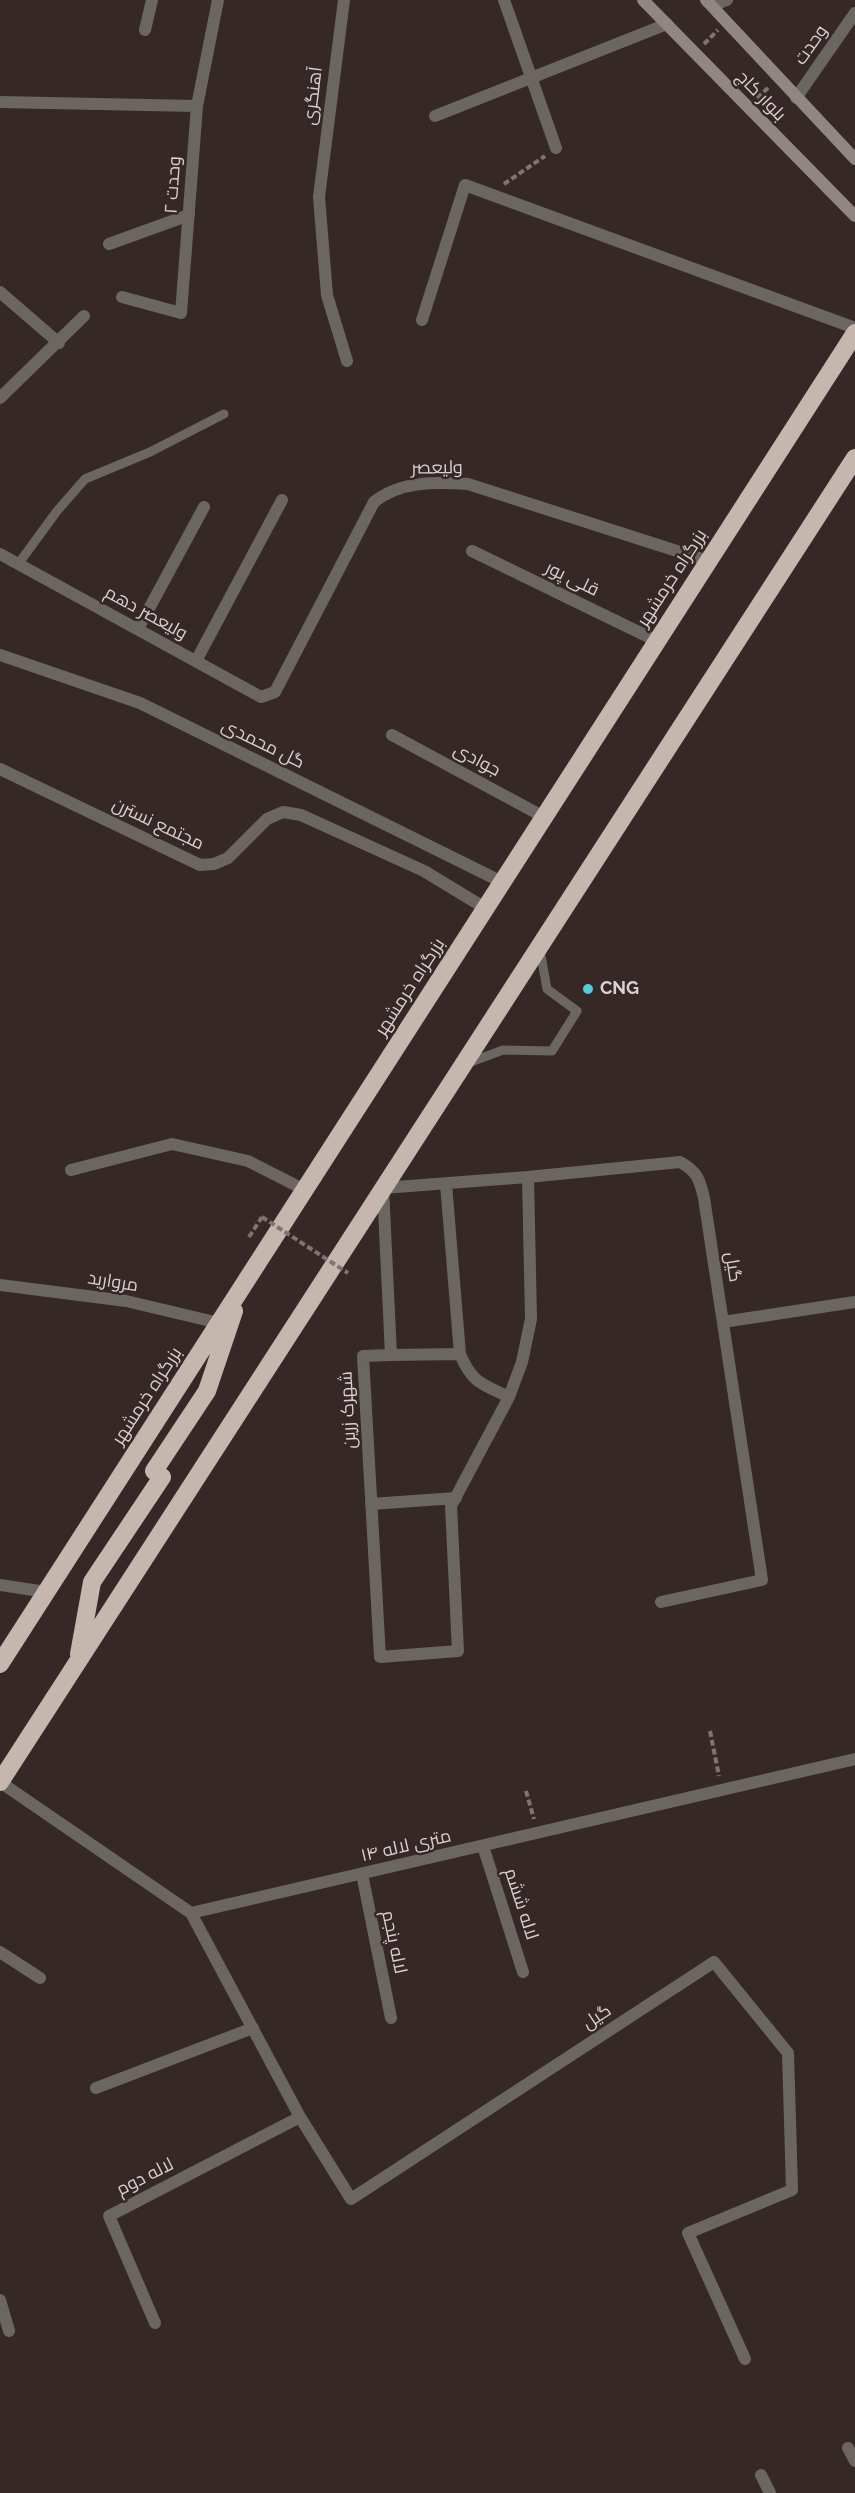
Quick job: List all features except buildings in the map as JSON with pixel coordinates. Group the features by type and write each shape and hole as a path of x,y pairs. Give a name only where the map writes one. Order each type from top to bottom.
{"highway":[{"name":"بزرگراه خرمشهر","path":"0,1664 855,333"},
{"path":"0,1782 855,458"},
{"path":"77,1662 92,1582 207,1391 242,1286"},
{"path":"133,1456 186,1494"}],"main road":[{"name":"بلوار کاج","path":"643,0 855,216"},
{"name":"بلوار کاج","path":"709,3 795,98 855,159"}],"street":[{"path":"145,30 152,0"},
{"name":"وحدت ۲","path":"122,297 181,313 197,106 218,0"},
{"name":"آهنگری","path":"344,0 319,197 327,295 347,361"},
{"path":"504,0 556,148"},
{"path":"709,3 727,0"},
{"name":"وحدت","path":"795,98 855,14"},
{"path":"435,116 667,24"},
{"path":"0,102 197,106"},
{"path":"422,320 465,185 855,328"},
{"path":"109,244 189,215"},
{"path":"0,292 59,343"},
{"path":"0,398 59,343 84,316"},
{"name":"ولیعصر","path":"275,692 374,502 387,491 410,485 468,484 708,561"},
{"path":"196,661 282,500"},
{"path":"138,629 204,507"},
{"name":"قلی پور","path":"472,551 657,640"},
{"name":"ولیعصر دهم","path":"0,554 261,697 275,692"},
{"name":"گل محمدی","path":"0,655 140,704 502,882"},
{"name":"جوادی","path":"392,735 544,817"},
{"name":"مجتمع نسترن","path":"0,769 200,865 214,864 228,858 267,819 283,812 302,815 424,871 485,908"},
{"path":"72,1170 172,1144 248,1161 305,1190"},
{"name":"گیل","path":"383,1188 528,1178 680,1162 691,1168 699,1177 762,1580 661,1602"},
{"path":"371,1504 456,1498 509,1397 522,1362 531,1319 528,1178"},
{"path":"446,1184 460,1354 468,1372 483,1385 509,1397"},
{"path":"383,1188 391,1355 460,1354"},
{"name":"مروارید","path":"0,1285 126,1301 219,1323"},
{"path":"723,1322 855,1302"},
{"name":"شهرک زرین","path":"391,1355 363,1356 380,1658 458,1651 451,1518 451,1506 456,1498"},
{"path":"0,1585 46,1592"},
{"name":"۱۴ متری لاله","path":"191,1913 855,1760"},
{"path":"0,1782 191,1913"},
{"name":"لاله ششم","path":"483,1846 523,1972"},
{"name":"لاله پنجم","path":"362,1874 391,2018"},
{"name":"گیل","path":"191,1913 300,2117 351,2199 714,1962 788,2053 792,2190 688,2234 745,2359"},
{"path":"0,1952 40,1978"},
{"path":"96,2088 253,2028"},
{"name":"لاله دوم","path":"155,2323 110,2216 300,2117"},
{"path":"0,2300 9,2331"},
{"path":"848,2448 855,2462"},
{"path":"760,2475 770,2493"}],"lane":[{"path":"19,563 57,511 85,479 150,452 224,414"},
{"path":"463,1065 503,1050 552,1051 577,1011 547,989 539,947"}],"path":[{"path":"694,53 727,22"},
{"path":"748,107 777,78"},
{"path":"489,194 556,148"},
{"path":"249,1237 262,1217 348,1273"},
{"path":"710,1731 722,1791"},
{"path":"526,1791 538,1834"}],"place":[{"name":"CNG","path":"588,989"}]}
